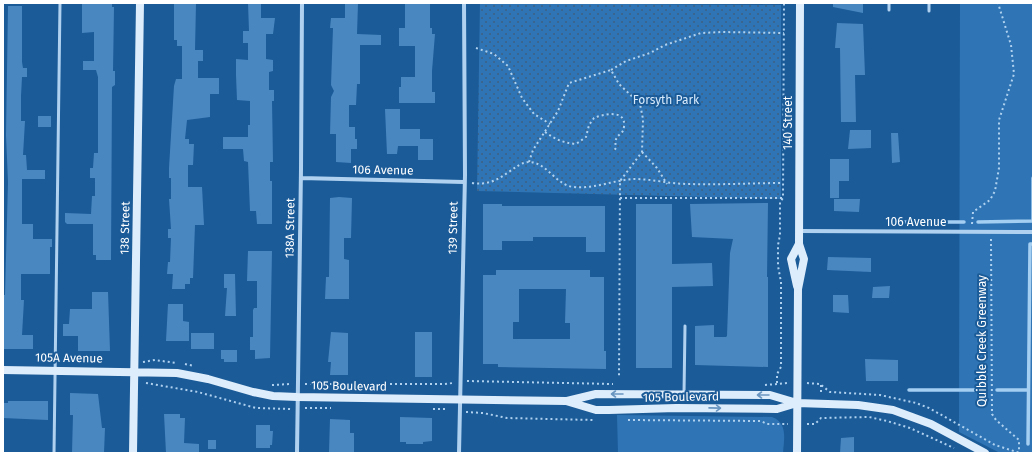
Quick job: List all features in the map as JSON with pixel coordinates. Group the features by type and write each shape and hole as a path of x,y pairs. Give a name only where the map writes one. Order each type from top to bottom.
{"street":[{"name":"138 Street","path":"133,453 140,3"},
{"name":"138A Street","path":"296,453 301,178 302,3"},
{"name":"139 Street","path":"459,453 464,182 464,3"},
{"name":"140 Street","path":"797,453 798,288 804,259 799,244 800,3"},
{"name":"106 Avenue","path":"301,178 464,182"},
{"name":"106 Avenue","path":"799,231 1033,232"},
{"name":"140 Street","path":"798,288 791,259 799,244"},
{"name":"105A Avenue","path":"3,370 134,371"},
{"name":"105 Boulevard","path":"134,371 193,375 253,392 273,396 297,398 566,401 596,394 770,395 797,403 858,405 893,410 931,424 985,453"},
{"name":"105 Boulevard","path":"566,401 596,410 676,408 777,409 797,403"}],"lane":[{"path":"54,453 60,3"},
{"path":"889,3 889,10"},
{"path":"929,3 929,11"},
{"path":"684,394 685,326"}],"path":[{"path":"777,388 777,374 781,367 781,282 778,266 778,245 780,234 780,202 783,198 784,3"},
{"path":"972,226 973,212 990,200 995,191 999,168 999,120 1014,74 1011,45 998,3"},
{"path":"529,162 533,150 544,132 551,124 569,83 611,70 626,61 650,53 665,45 701,34 722,32 784,33"},
{"path":"476,48 494,54 508,66 522,98 534,114 551,124"},
{"path":"611,70 619,84 640,104 643,119 642,152 620,181 619,377"},
{"path":"544,132 554,139 565,143 576,144 586,137 589,125 594,118 609,114 618,114 622,118 625,125 623,130 614,140 616,148 613,152"},
{"path":"642,152 657,168 667,184"},
{"path":"464,182 482,184 493,182 522,164 529,162 541,167 571,187 582,188 620,181 640,180 667,184 783,183"},
{"path":"620,198 783,198"},
{"name":"Quibble Creek Greenway","path":"991,240 992,414 996,420 1019,440 1019,453"},
{"path":"468,381 619,384"},
{"path":"147,383 198,392 256,408 286,409"},
{"path":"309,384 451,383"},
{"path":"764,386 781,383"},
{"path":"820,384 822,387 821,396"},
{"path":"811,424 816,424 821,418 821,414"},
{"path":"821,418 869,417 887,421 910,428 956,449"},
{"path":"777,419 777,424"}],"green space":[{"name":"Forsyth Park","path":"480,3 781,5 781,199 477,191"},
{"path":"960,3 1033,3 1033,453 1000,453 959,432"},
{"path":"617,415 772,417 781,423 783,427 783,453 618,453"}],"building":[{"path":"82,3 112,3 112,7 114,7 113,71 115,71 115,85 112,87 111,260 96,260 96,255 93,255 93,224 67,224 65,222 65,213 91,214 92,196 95,196 95,178 90,178 90,168 93,168 94,153 98,153 98,77 96,70 83,70 83,61 94,61 94,32 82,33"},
{"path":"174,3 196,3 195,50 203,50 203,61 198,61 198,78 219,78 219,94 210,94 210,117 187,120 185,139 189,139 189,144 194,144 193,165 188,165 188,187 202,187 204,225 195,225 193,278 190,278 190,284 185,284 185,289 172,289 173,274 167,274 168,262 170,262 171,238 168,238 168,229 171,229 169,199 171,199 171,178 169,178 169,168 174,86 176,79 182,79 182,46 177,46 177,40 174,40"},
{"path":"248,3 261,3 261,18 275,18 273,34 266,34 266,59 273,60 273,71 269,72 269,90 274,90 274,101 272,101 273,162 270,162 270,181 272,181 272,224 257,224 256,211 250,211 248,162 244,161 243,149 223,149 223,137 248,137 248,125 250,125 250,101 237,100 236,59 248,60 248,43 243,43 243,31 249,31"},
{"path":"345,3 358,3 357,34 381,35 381,45 360,45 360,84 357,84 356,105 349,105 349,127 355,127 355,139 357,139 357,149 351,149 351,163 336,162 336,134 330,134 331,97 334,91 331,85 333,28 330,28 331,18 345,18"},
{"path":"405,3 430,3 430,28 432,28 432,34 435,34 432,92 435,92 435,103 399,103 399,87 401,87 401,77 415,77 415,46 399,46 399,28 405,28"},
{"path":"833,3 863,3 863,13 833,7"},
{"path":"8,6 22,6 22,62 23,68 27,68 27,77 22,77 21,96 21,121 25,121 23,155 26,155 27,170 45,170 45,179 22,179 22,224 33,224 33,239 52,239 52,247 50,247 50,274 21,274 21,300 24,300 22,335 33,335 33,349 4,349 3,295 5,295 8,182 6,135"},
{"path":"837,23 863,24 865,75 855,75 856,122 841,122 840,48 835,48"},
{"path":"385,109 400,109 400,129 420,129 420,139 433,139 433,160 418,160 418,146 398,146 397,154 387,154"},
{"path":"38,116 51,116 51,127 38,127"},
{"path":"850,130 871,130 871,148 848,149"},
{"path":"891,133 898,133 900,162 892,163"},
{"path":"830,159 849,159 849,181 839,181 839,198 830,198"},
{"path":"330,198 352,198 351,238 344,238 344,259 349,260 349,299 325,299 326,277 329,277"},
{"path":"834,199 860,199 859,212 834,211"},
{"path":"768,203 768,367 695,365 695,326 714,325 714,337 727,336 730,253 733,239 692,237 690,204"},
{"path":"483,204 502,204 502,206 605,206 605,252 586,252 586,237 533,237 533,241 502,241 502,250 483,250"},
{"path":"636,204 672,204 672,264 712,263 713,286 672,287 672,368 636,368"},
{"path":"248,251 272,251 270,358 255,359 255,350 250,350 250,337 253,337 253,310 254,308 257,308 257,281 247,281"},
{"path":"828,257 871,258 871,272 827,270"},
{"path":"496,270 590,270 590,277 604,277 604,351 606,351 606,369 498,367 498,364 483,364 483,275 496,275","holes":["519,289 566,289 565,323 570,323 570,339 513,339 513,322 519,322"]},
{"path":"224,274 235,274 236,316 225,316 227,288 224,288"},
{"path":"890,286 889,298 872,298 873,287"},
{"path":"92,292 108,292 110,351 78,351 78,336 63,336 63,324 69,324 70,309 92,309"},
{"path":"833,295 848,295 849,313 833,312"},
{"path":"168,304 183,304 183,321 189,322 189,341 166,341"},
{"path":"331,332 348,333 348,375 330,375 331,362 328,362"},
{"path":"415,332 432,332 432,377 415,377"},
{"path":"191,333 214,333 214,349 191,349"},
{"path":"221,350 237,350 237,362 224,362 224,359 221,359"},
{"path":"865,359 898,360 898,381 866,381"},
{"path":"70,393 98,394 102,428 105,428 104,453 72,453 73,415 70,415"},
{"path":"8,401 48,401 48,420 3,418 3,403 8,403"},
{"path":"164,414 180,414 180,418 185,418 184,443 199,444 199,453 166,453"},
{"path":"400,417 432,418 432,441 423,442 423,444 406,444 406,442 400,442"},
{"path":"330,419 350,420 350,433 354,433 354,452 329,452"},
{"path":"256,425 270,425 270,431 273,431 272,445 270,445 270,448 256,448"},
{"path":"854,437 854,453 840,453 841,438"},
{"path":"208,440 216,440 216,449 208,449"}],"waterway":[{"path":"1033,178 1033,221"},
{"path":"978,222 1033,221"},
{"path":"900,222 964,222"},
{"path":"1028,444 1030,244 1033,244"},
{"path":"909,390 984,390"},
{"path":"997,390 1028,390"}]}
